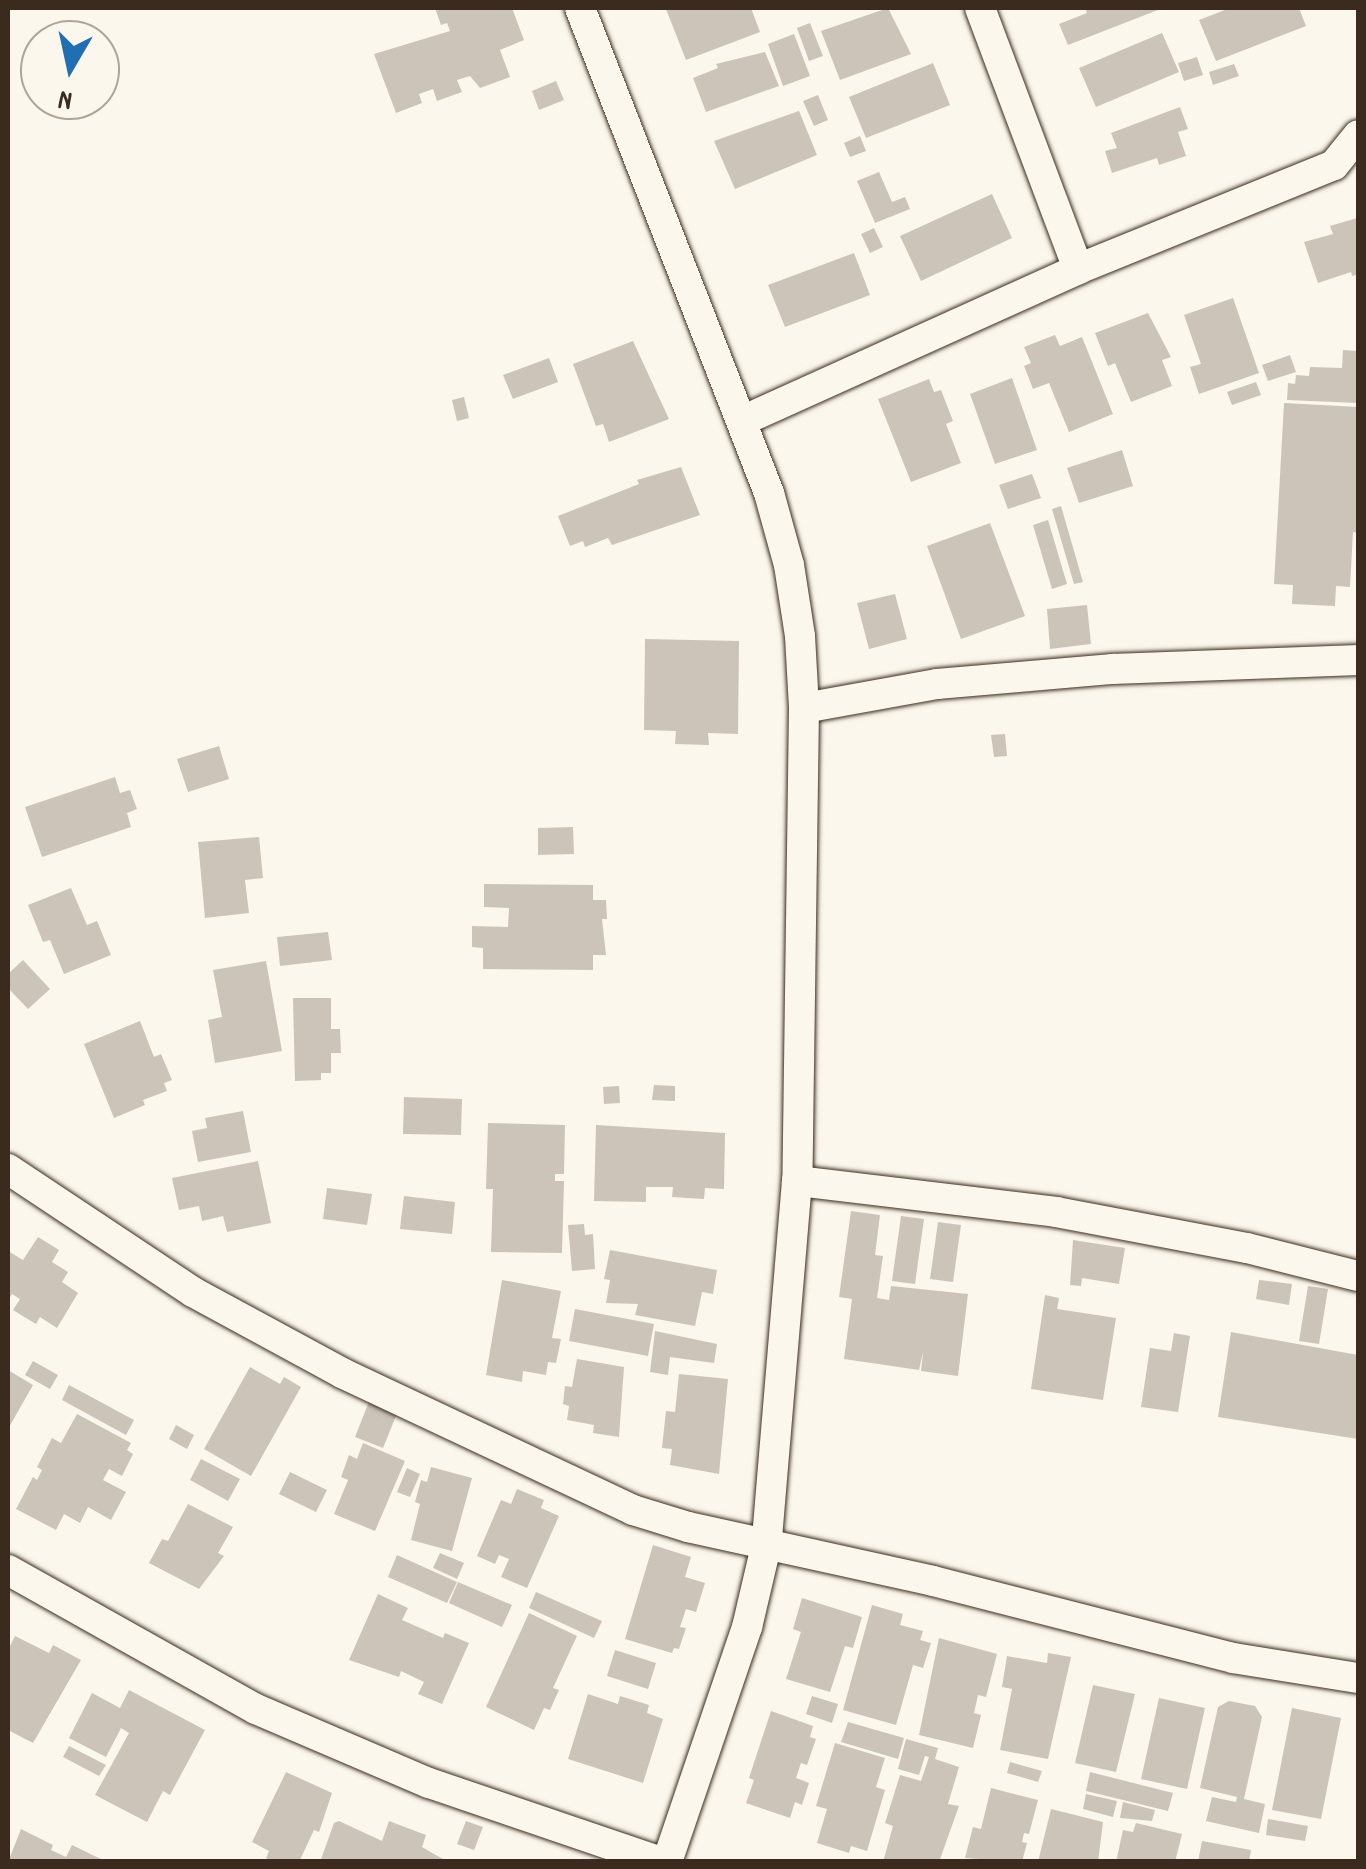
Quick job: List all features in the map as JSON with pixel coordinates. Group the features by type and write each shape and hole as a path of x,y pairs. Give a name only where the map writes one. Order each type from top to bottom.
{"street":[{"path":"8,1570 256,1709 428,1784 664,1862 747,1627 768,1542 797,1181 804,708 800,636 788,565 742,422 580,8"},
{"path":"980,8 1078,269"},
{"path":"742,422 1078,269 1334,165 1358,136"},
{"path":"804,708 937,684 1113,668 1358,660"},
{"path":"8,1169 193,1292 376,1389 634,1510 688,1527 768,1542 1234,1658 1358,1678"},
{"path":"797,1181 1056,1212 1247,1248 1358,1276"}],"building":[{"path":"435,8 512,8 524,40 500,50 510,77 480,88 470,76 457,80 462,92 437,101 433,89 419,94 422,103 396,113 374,54 450,31 447,23 441,25"},
{"path":"751,8 760,32 686,60 666,9"},
{"path":"888,8 911,54 840,80 821,31"},
{"path":"1085,8 1163,8 1068,45 1059,24 1087,13"},
{"path":"1230,8 1299,8 1306,26 1216,61 1199,20"},
{"path":"810,23 823,56 809,61 797,28"},
{"path":"1162,33 1179,72 1096,107 1079,68"},
{"path":"794,34 810,76 783,86 768,44"},
{"path":"765,52 779,86 706,112 693,78 718,68 716,64"},
{"path":"1197,57 1203,75 1184,81 1178,63"},
{"path":"933,63 950,105 866,138 849,97"},
{"path":"1234,64 1239,76 1213,85 1209,72"},
{"path":"556,81 564,100 539,110 532,91"},
{"path":"818,95 828,120 814,126 803,101"},
{"path":"1180,107 1188,129 1178,132 1186,156 1159,165 1157,158 1112,173 1105,151 1117,148 1111,133"},
{"path":"799,111 817,155 735,189 714,141"},
{"path":"860,136 866,151 850,157 844,143"},
{"path":"879,172 892,202 905,197 910,209 875,223 857,181"},
{"path":"992,194 1012,238 921,281 900,236"},
{"path":"1357,218 1358,274 1352,276 1351,272 1318,283 1304,242 1333,234 1330,226"},
{"path":"874,228 883,247 870,253 861,234"},
{"path":"854,253 870,295 785,327 768,285"},
{"path":"1233,298 1259,373 1199,394 1190,367 1201,364 1184,315"},
{"path":"1148,313 1171,357 1162,360 1172,386 1131,402 1115,363 1108,366 1095,333"},
{"path":"1055,335 1060,346 1082,337 1113,414 1069,432 1049,383 1033,389 1024,366 1031,363 1024,347"},
{"path":"633,341 669,419 609,442 603,424 596,426 573,364"},
{"path":"1343,350 1358,351 1358,403 1287,400 1288,383 1295,384 1296,375 1309,376 1310,367 1342,368"},
{"path":"1290,355 1296,372 1268,381 1262,365"},
{"path":"549,358 558,382 513,399 503,375"},
{"path":"1012,378 1037,450 995,464 970,394"},
{"path":"929,379 934,392 941,390 953,421 946,424 961,463 911,482 878,399"},
{"path":"1256,382 1261,395 1232,405 1227,392"},
{"path":"464,397 469,418 457,421 452,400"},
{"path":"1284,403 1358,407 1358,533 1353,532 1350,587 1336,586 1335,606 1292,604 1293,585 1274,584"},
{"path":"1122,450 1133,486 1079,503 1067,468"},
{"path":"681,467 700,515 612,545 608,538 585,547 583,541 570,546 558,516 639,484 637,480"},
{"path":"1032,474 1041,498 1008,509 999,485"},
{"path":"1061,506 1083,582 1074,584 1052,509"},
{"path":"1048,520 1067,584 1052,589 1033,525"},
{"path":"990,523 1025,616 961,639 927,546"},
{"path":"895,594 907,639 869,649 857,603"},
{"path":"1087,605 1091,644 1050,649 1047,609"},
{"path":"645,639 739,641 738,734 708,733 709,745 675,744 676,731 644,730"},
{"path":"1005,734 1007,756 994,757 991,735"},
{"path":"219,746 229,779 188,792 177,759"},
{"path":"115,777 120,793 130,790 137,809 127,813 131,827 42,857 25,807"},
{"path":"573,827 574,854 538,855 538,828"},
{"path":"259,837 263,878 245,880 249,913 205,918 198,842"},
{"path":"484,884 593,885 593,900 606,900 607,919 602,919 606,955 593,955 593,970 483,969 483,948 472,947 472,926 508,927 509,908 484,907"},
{"path":"71,888 87,925 97,921 111,955 64,974 50,940 43,942 28,905"},
{"path":"328,932 332,960 280,966 277,937"},
{"path":"23,960 50,989 28,1009 8,988 8,974"},
{"path":"266,961 282,1051 215,1063 208,1020 222,1017 213,970"},
{"path":"293,998 331,998 331,1029 340,1029 341,1053 331,1053 331,1073 321,1073 321,1080 295,1081"},
{"path":"140,1021 154,1057 161,1054 172,1080 164,1083 167,1091 114,1118 84,1044"},
{"path":"654,1085 675,1086 675,1101 652,1100"},
{"path":"619,1086 620,1103 604,1104 603,1087"},
{"path":"404,1097 462,1099 461,1135 403,1134"},
{"path":"243,1111 251,1152 198,1162 192,1131 207,1128 205,1118"},
{"path":"488,1123 565,1125 564,1174 555,1174 555,1181 564,1181 562,1253 491,1252 493,1189 486,1189"},
{"path":"596,1125 725,1133 724,1189 705,1188 704,1199 672,1197 673,1187 646,1187 646,1202 594,1201"},
{"path":"258,1161 271,1223 227,1232 223,1216 202,1221 199,1206 179,1210 172,1178"},
{"path":"327,1188 372,1194 367,1225 323,1219"},
{"path":"404,1196 455,1202 452,1234 400,1229"},
{"path":"851,1211 880,1215 875,1255 883,1256 877,1298 889,1300 891,1286 968,1294 958,1376 921,1371 923,1352 919,1370 844,1359 852,1299 839,1297"},
{"path":"901,1216 924,1219 915,1284 892,1281"},
{"path":"938,1222 961,1225 953,1282 930,1279"},
{"path":"584,1224 585,1235 593,1234 595,1269 572,1271 568,1225"},
{"path":"38,1237 59,1250 52,1262 68,1272 62,1282 78,1293 57,1328 40,1317 36,1324 13,1310 20,1299 12,1294 8,1301 8,1251 23,1260"},
{"path":"1073,1240 1125,1248 1119,1284 1082,1278 1081,1286 1070,1285"},
{"path":"610,1250 717,1270 713,1294 702,1292 695,1326 635,1315 638,1304 606,1303 610,1280 604,1279"},
{"path":"502,1280 561,1291 552,1338 561,1339 556,1363 548,1362 546,1375 523,1371 522,1382 486,1375"},
{"path":"1259,1280 1292,1284 1289,1305 1256,1299"},
{"path":"1308,1286 1328,1289 1319,1344 1299,1341"},
{"path":"1045,1295 1059,1298 1057,1309 1116,1318 1103,1400 1031,1389"},
{"path":"575,1309 654,1324 648,1356 569,1341"},
{"path":"655,1331 717,1344 714,1363 670,1357 668,1375 650,1372"},
{"path":"1231,1332 1358,1355 1358,1439 1218,1417"},
{"path":"1174,1333 1190,1336 1178,1412 1141,1407 1150,1348 1171,1351"},
{"path":"577,1359 624,1367 619,1437 593,1433 594,1425 567,1420 569,1406 563,1404 565,1386 572,1387"},
{"path":"33,1361 58,1375 50,1389 25,1375"},
{"path":"250,1367 280,1384 284,1377 301,1387 251,1476 204,1449"},
{"path":"8,1370 33,1385 8,1429"},
{"path":"679,1374 728,1379 719,1474 670,1465 672,1449 662,1448 666,1411 675,1412"},
{"path":"69,1385 134,1420 126,1435 62,1400"},
{"path":"372,1394 400,1406 383,1448 355,1437"},
{"path":"77,1414 131,1443 127,1450 133,1454 122,1476 109,1469 103,1480 126,1492 111,1520 88,1507 80,1523 64,1514 56,1530 16,1509 33,1477 37,1480 42,1470 37,1467 52,1438 61,1443"},
{"path":"176,1425 194,1435 187,1449 169,1439"},
{"path":"363,1443 405,1461 375,1531 334,1514 348,1480 341,1477 349,1455 357,1459"},
{"path":"201,1459 240,1479 228,1501 190,1480"},
{"path":"431,1467 472,1478 452,1551 411,1540 421,1480 427,1482"},
{"path":"407,1468 420,1474 410,1497 397,1492"},
{"path":"290,1472 327,1490 316,1512 279,1494"},
{"path":"517,1489 544,1500 541,1508 559,1516 527,1588 501,1577 509,1559 499,1555 495,1564 477,1556 501,1500 511,1504"},
{"path":"188,1504 233,1527 218,1553 224,1556 199,1589 149,1563 162,1539 168,1541"},
{"path":"653,1545 691,1557 685,1577 705,1583 696,1612 686,1609 680,1627 686,1628 679,1649 674,1648 672,1653 625,1639"},
{"path":"440,1553 464,1563 457,1579 433,1568"},
{"path":"397,1555 457,1582 447,1603 388,1577"},
{"path":"458,1582 512,1605 502,1627 449,1603"},
{"path":"536,1592 602,1621 594,1638 529,1608"},
{"path":"378,1594 408,1608 402,1620 443,1638 445,1633 469,1643 442,1704 418,1694 424,1682 401,1671 399,1677 349,1660"},
{"path":"802,1598 862,1617 853,1648 845,1646 830,1692 786,1679 801,1632 793,1629"},
{"path":"872,1605 903,1614 900,1625 923,1631 920,1640 931,1643 923,1668 913,1665 896,1725 843,1710"},
{"path":"529,1613 577,1636 553,1688 559,1690 550,1710 544,1708 534,1730 486,1707"},
{"path":"15,1636 49,1653 53,1645 81,1660 33,1743 8,1730 8,1650"},
{"path":"939,1638 997,1654 986,1697 978,1695 974,1713 981,1715 973,1748 919,1735"},
{"path":"615,1650 656,1663 648,1689 607,1676"},
{"path":"1048,1653 1071,1657 1048,1759 1000,1750 1012,1689 1002,1687 1007,1656 1047,1663"},
{"path":"1093,1685 1135,1694 1116,1772 1075,1763"},
{"path":"129,1690 205,1730 170,1795 163,1791 147,1822 95,1795 129,1733 121,1728 106,1757 69,1738 92,1693 120,1708"},
{"path":"588,1694 618,1704 620,1696 649,1705 647,1713 663,1719 643,1783 568,1759"},
{"path":"812,1696 838,1704 832,1723 806,1714"},
{"path":"1159,1698 1205,1708 1187,1789 1141,1779"},
{"path":"1229,1701 1255,1706 1262,1717 1244,1799 1265,1804 1259,1833 1206,1821 1212,1797 1236,1802 1237,1797 1200,1788 1218,1707"},
{"path":"1292,1708 1341,1718 1321,1819 1272,1810"},
{"path":"771,1711 813,1726 810,1737 816,1739 807,1765 801,1763 796,1778 809,1783 802,1805 795,1802 790,1818 746,1803 754,1780 749,1778"},
{"path":"848,1722 904,1738 898,1759 841,1742"},
{"path":"906,1739 938,1748 935,1759 959,1767 948,1804 959,1806 939,1862 883,1862 893,1826 885,1823 900,1775 921,1781 929,1757 925,1756 919,1775 898,1769"},
{"path":"835,1743 885,1758 876,1787 885,1790 867,1851 851,1846 849,1853 817,1843 827,1809 816,1806"},
{"path":"69,1746 106,1765 99,1776 63,1757"},
{"path":"1010,1762 1042,1771 1038,1782 1007,1773"},
{"path":"286,1772 332,1793 319,1832 314,1830 299,1862 274,1862 266,1858 269,1851 252,1842"},
{"path":"1090,1772 1173,1793 1168,1811 1086,1791"},
{"path":"991,1788 1038,1800 1029,1834 1024,1833 1022,1842 1027,1843 1022,1862 965,1858 973,1827 981,1829"},
{"path":"1086,1794 1117,1801 1113,1817 1083,1809"},
{"path":"1123,1802 1155,1810 1152,1821 1120,1818"},
{"path":"1051,1809 1103,1822 1098,1862 1038,1862"},
{"path":"1268,1819 1308,1826 1305,1841 1266,1835"},
{"path":"339,1821 382,1841 389,1821 426,1835 422,1847 448,1862 320,1862 334,1823"},
{"path":"466,1821 483,1827 474,1850 457,1844"},
{"path":"1136,1823 1182,1834 1175,1862 1116,1862 1123,1830 1133,1832"},
{"path":"21,1829 53,1845 51,1850 66,1857 72,1845 107,1862 8,1862"},
{"path":"1202,1841 1251,1850 1249,1862 1198,1862"}]}
